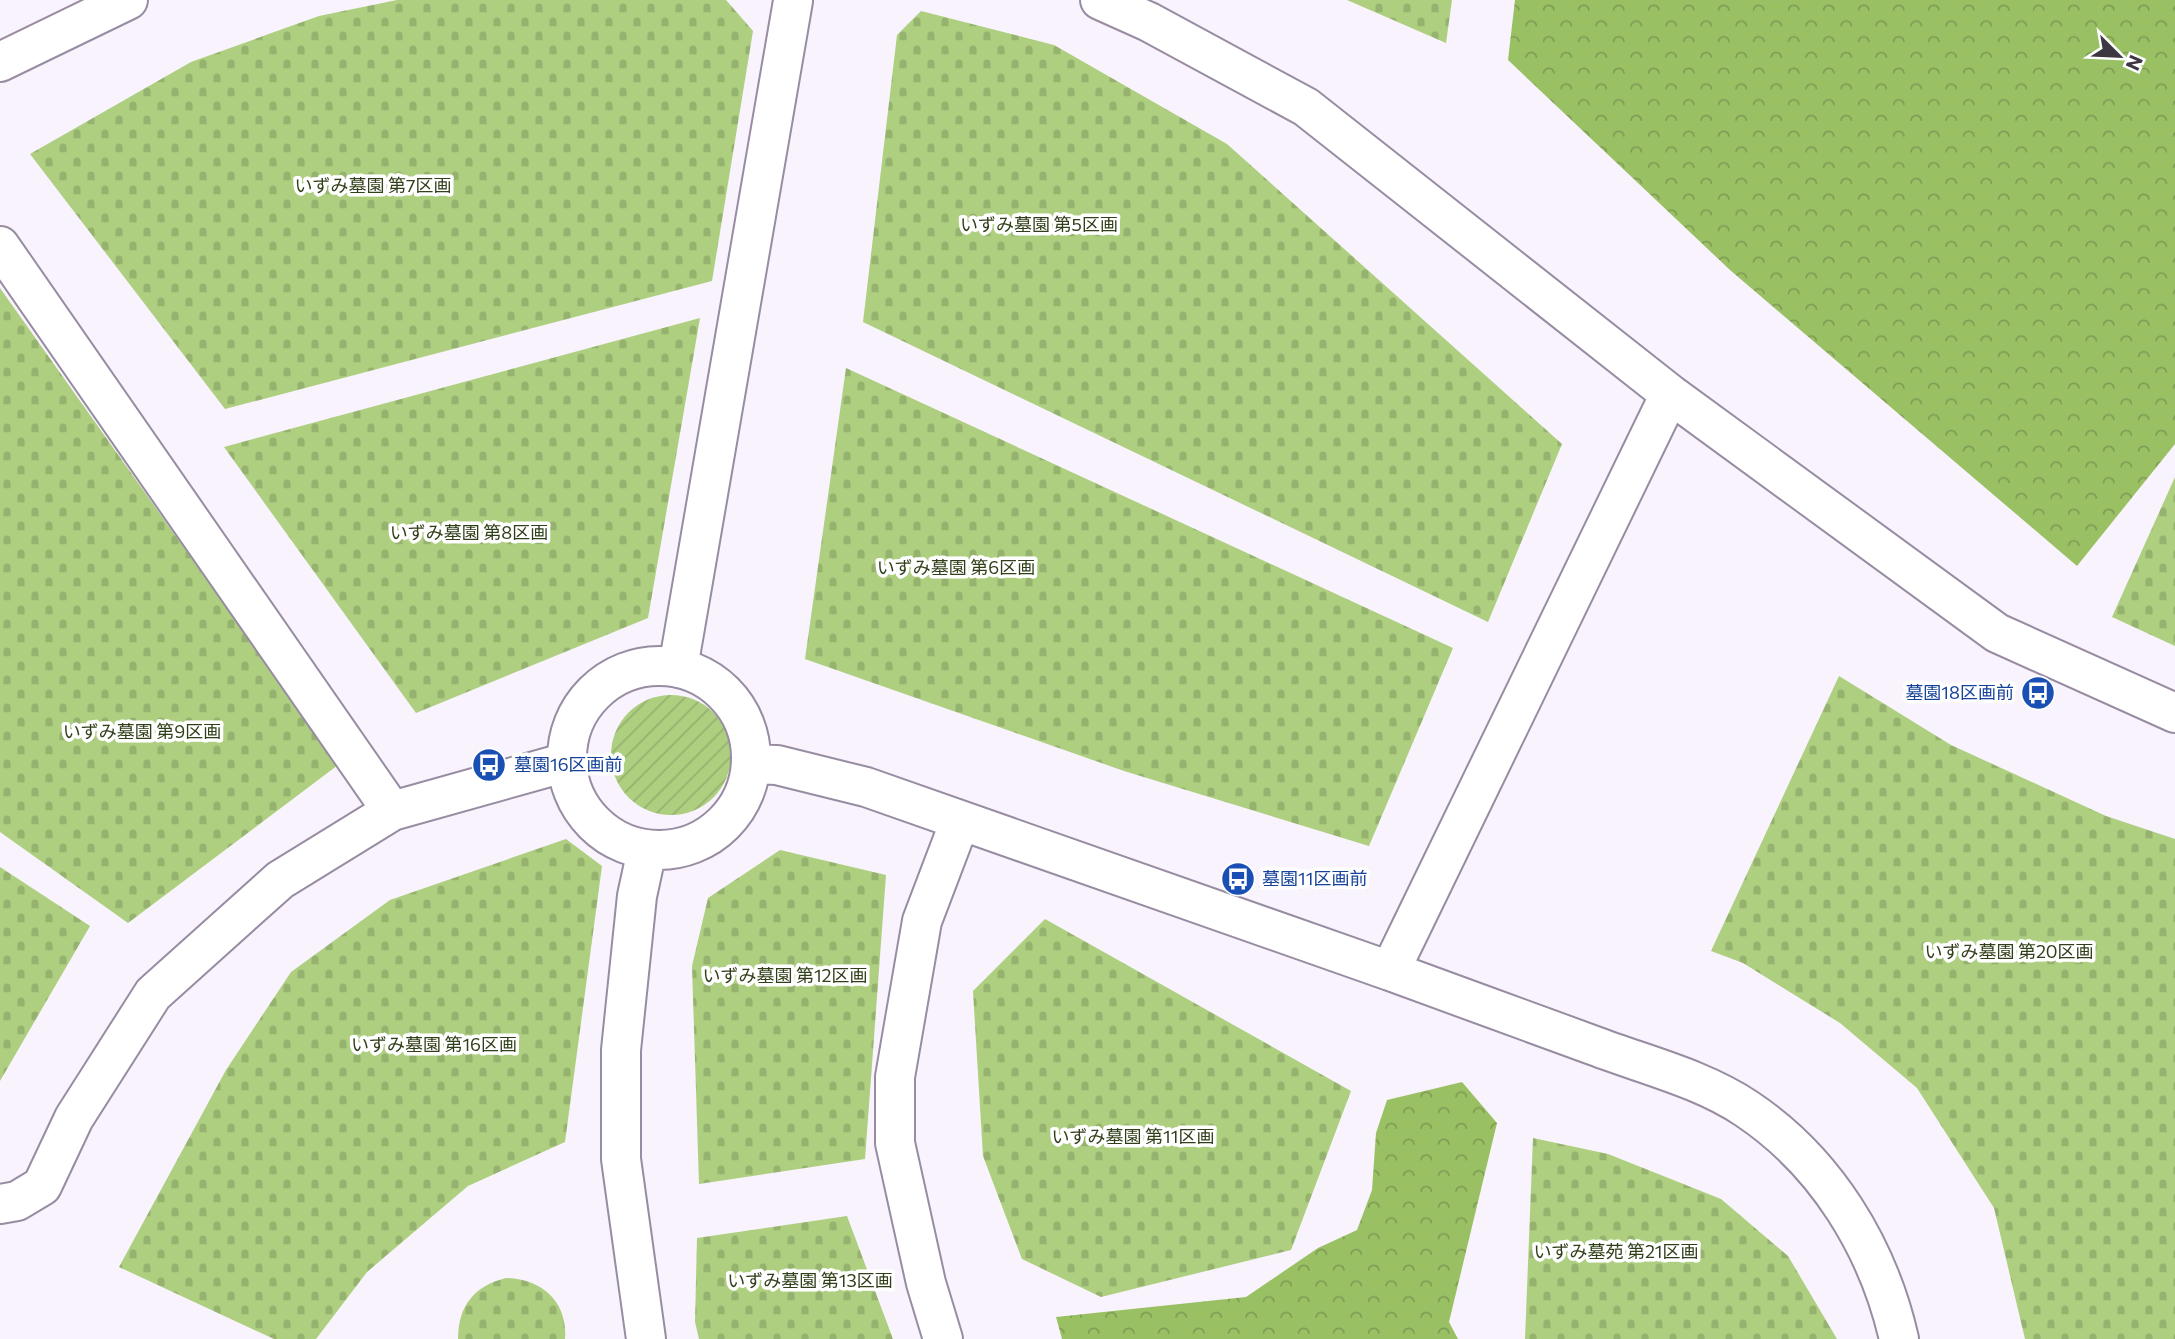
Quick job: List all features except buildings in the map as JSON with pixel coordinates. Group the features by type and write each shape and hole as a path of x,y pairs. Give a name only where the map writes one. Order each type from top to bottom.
{"street":[{"path":"0,62 128,0"},
{"path":"678,668 801,0"},
{"path":"1100,0 1149,22 1306,107 1670,394 1997,633 2175,713"},
{"path":"0,246 391,811"},
{"path":"1390,971 1670,394"},
{"path":"650,666 678,668 702,677 724,693 732,703 749,738 751,764 741,798 720,827 701,840 679,849 647,850 629,846 604,833 585,814 572,789 567,762 570,735 581,709 599,688 624,673 650,666"},
{"path":"0,1204 17,1201 42,1186 75,1118 153,994 280,880 391,811 567,762"},
{"path":"751,764 778,765 866,787 1390,971 1694,1083 1746,1108 1794,1146 1836,1193 1873,1262 1899,1339"},
{"path":"943,1339 926,1283 895,1143 895,1077 922,921 960,821"},
{"path":"646,1339 621,1159 621,1050 637,896 647,850"}],"green space":[{"name":"いずみ墓園 第7区画","path":"397,0 726,0 753,31 712,281 225,409 30,154 191,62 319,16"},
{"path":"1347,0 1452,0 1446,43"},
{"path":"1515,0 2175,0 2175,444 2077,566 1730,270 1508,60"},
{"name":"いずみ墓園 第5区画","path":"921,11 1054,45 1227,144 1562,444 1488,622 863,322 897,35"},
{"name":"いずみ墓園 第9区画","path":"0,288 338,765 128,923 0,832"},
{"name":"いずみ墓園 第8区画","path":"700,318 648,618 416,713 224,447"},
{"name":"いずみ墓園 第6区画","path":"846,368 1453,648 1369,846 1124,771 805,659"},
{"path":"2175,477 2175,646 2112,617"},
{"name":"いずみ墓園 第20区画","path":"1839,676 1951,745 2106,816 2175,839 2175,1339 2025,1339 1994,1208 1917,1088 1840,1023 1743,963 1711,951"},
{"path":"671,695 694,699 714,712 727,732 731,755 727,778 714,798 694,811 671,815 648,811 628,798 615,778 611,755 615,732 628,712 648,699"},
{"name":"いずみ墓園 第16区画","path":"566,839 602,866 565,1142 468,1186 367,1272 316,1339 274,1339 119,1267 226,1070 291,972 390,900"},
{"name":"いずみ墓園 第12区画","path":"780,850 886,875 865,1159 699,1184 692,966 708,898"},
{"path":"0,867 90,926 0,1081"},
{"name":"いずみ墓園 第11区画","path":"1045,919 1351,1091 1291,1250 1101,1297 1022,1259 983,1156 973,991"},
{"path":"1462,1082 1497,1123 1449,1322 1458,1339 1062,1339 1056,1317 1246,1297 1318,1248 1357,1230 1372,1190 1376,1133 1387,1100"},
{"name":"いずみ墓苑 第21区画","path":"1533,1138 1608,1154 1721,1199 1788,1256 1837,1339 1525,1339"},
{"name":"いずみ墓園 第13区画","path":"847,1216 893,1339 699,1339 695,1322 697,1238"},
{"path":"506,1278 530,1283 550,1295 562,1314 565,1339 458,1339 461,1317 470,1299 485,1286"}],"place":[{"name":"墓園18区画前","path":"2038,693"},
{"name":"墓園16区画前","path":"489,765"},
{"name":"墓園11区画前","path":"1238,879"}]}
